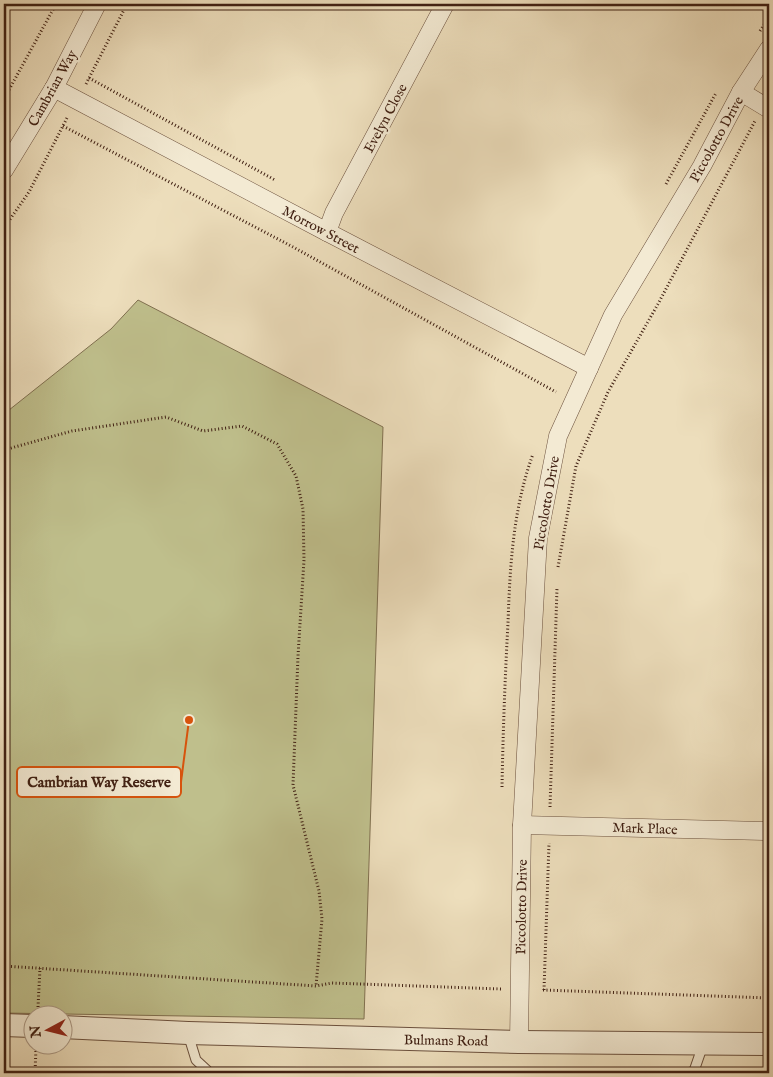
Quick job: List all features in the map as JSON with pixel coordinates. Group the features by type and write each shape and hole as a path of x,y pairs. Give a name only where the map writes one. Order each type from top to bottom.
{"street":[{"name":"Cambrian Way","path":"4,170 54,88 97,4"},
{"name":"Evelyn Close","path":"327,232 334,212 445,4"},
{"name":"Piccolotto Drive","path":"520,1042 522,824 538,538 558,436 613,315 702,166 741,92 769,49"},
{"name":"Morrow Street","path":"54,88 589,368"},
{"path":"741,92 767,107"},
{"name":"Mark Place","path":"522,824 769,831"},
{"path":"4,1026 22,1026"},
{"name":"Bulmans Road","path":"72,1027 188,1033 520,1042 704,1045 769,1044"}],"lane":[{"path":"188,1033 196,1060 210,1072 396,1073"},
{"path":"688,1073 694,1071 704,1045"}],"path":[{"path":"4,99 56,4"},
{"path":"758,32 769,17"},
{"path":"664,187 710,102 721,86"},
{"path":"558,570 576,466 608,392 767,107"},
{"path":"63,126 293,247 556,392"},
{"path":"553,398 573,359"},
{"path":"4,450 72,430 166,417 203,431 242,426 277,444 296,476 303,509 304,560 293,785 319,891 322,919 316,986"},
{"path":"502,792 504,704 512,542 524,479 533,452"},
{"path":"544,990 557,580"},
{"path":"4,966 316,986 332,982 769,998"},
{"path":"38,1004 40,968"},
{"path":"500,979 500,989"},
{"path":"35,1073 36,1054"}],"green space":[{"path":"138,300 383,427 364,1019 72,1014 72,1004 22,1004 22,1013 4,1013 4,414 111,329"}],"place":[{"name":"Cambrian Way Reserve","path":"189,720"}]}
